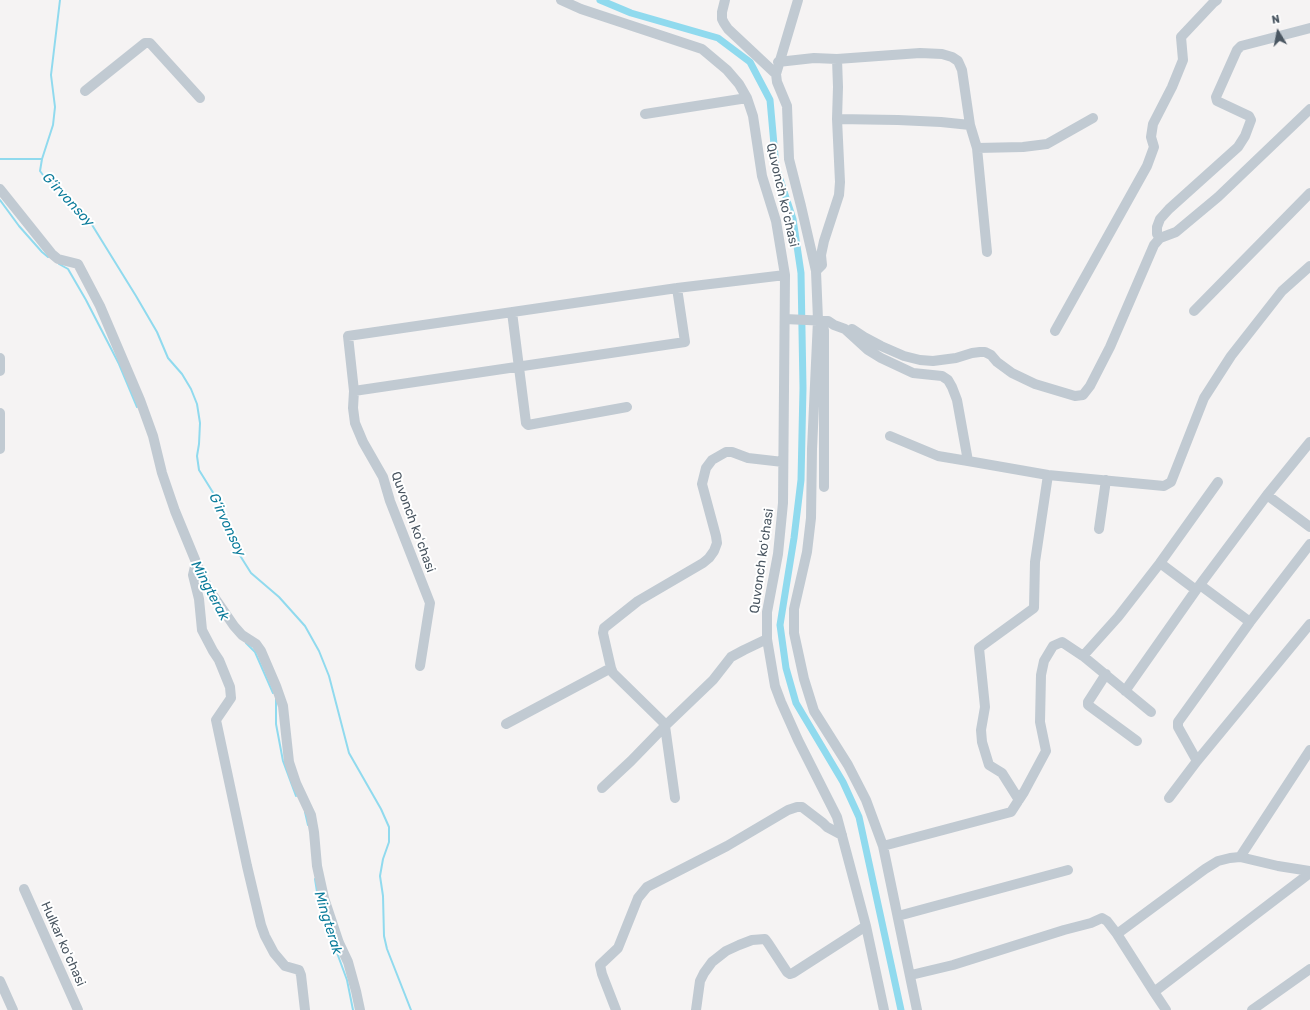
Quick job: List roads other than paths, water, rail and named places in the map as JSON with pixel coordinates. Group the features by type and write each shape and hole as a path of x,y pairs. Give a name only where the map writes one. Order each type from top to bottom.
{"street":[{"name":"Quvonch koʻchasi","path":"561,0 581,9 702,49 727,70 739,84 747,98 753,116 762,176 778,232 785,275 783,503 778,554 767,612 767,639 775,686 781,702 798,740 837,817 866,926 884,1010"},
{"path":"725,0 722,19 728,29 776,74"},
{"path":"798,0 778,62 776,74 777,82 787,106 788,159 801,206 816,271 823,321 824,487"},
{"path":"1055,331 1146,166 1154,147 1151,137 1153,124 1172,87 1183,60 1181,37 1212,3 1217,0"},
{"path":"1160,238 1157,234 1157,227 1160,219 1169,209 1238,147 1246,136 1251,120 1249,116 1217,101 1216,97 1237,50 1241,46 1310,28"},
{"path":"85,91 145,44 150,44 200,98"},
{"path":"778,62 814,58 837,59 920,53 942,54 952,57 958,62 962,70 970,125 977,148 988,252"},
{"path":"816,271 822,265 821,255 824,241 839,195 837,59"},
{"path":"644,114 747,98"},
{"path":"785,319 836,321 881,346 904,356 920,360 934,361 956,358 972,353 985,352 991,355 997,362 1012,373 1035,384 1075,396 1082,395 1090,386 1110,347 1154,245 1160,238 1176,232 1218,197 1310,109"},
{"path":"977,148 1023,148 1047,144 1092,118"},
{"path":"837,119 920,121 970,125"},
{"path":"0,189 52,254 58,259 78,264 100,306 140,400 153,436 162,473 175,511 208,588 230,621 242,634 256,644 261,651 283,706 289,762 296,783 311,815 317,866 324,898 339,943 348,962 360,1010"},
{"path":"1194,311 1310,193"},
{"path":"890,436 938,456 1048,475 1164,486 1171,482 1204,398 1231,356 1282,291 1310,266"},
{"name":"Quvonch koʻchasi","path":"420,666 430,603 390,501 384,477 363,442 355,423 352,408 354,392 348,336 677,288 785,275"},
{"path":"354,392 685,342 677,288"},
{"path":"512,312 526,423 528,425 627,408"},
{"path":"823,321 845,329 868,350 898,366 913,372 942,376 948,380 957,400 968,461"},
{"path":"823,321 812,449 811,518 807,552 794,609 794,632 804,679 814,711 848,765 866,800 883,846 911,975 917,1010"},
{"path":"0,358 0,371"},
{"path":"0,413 0,449"},
{"path":"1125,691 1198,588 1267,496 1310,442"},
{"path":"675,798 665,726 663,722 618,679 611,668 602,633 604,628 638,600 703,563 714,551 717,543 716,536 702,484 706,468 712,460 726,452 732,452 748,458 783,462"},
{"path":"1019,800 1002,773 989,765 982,742 981,730 985,707 979,648 1034,608 1035,562 1048,475"},
{"path":"1099,529 1106,480"},
{"path":"1083,656 1118,617 1160,563 1218,482"},
{"path":"1267,496 1310,528"},
{"path":"1198,761 1178,726 1178,722 1250,622 1310,544"},
{"path":"196,562 193,575 199,599 202,630 213,651 220,660 230,686 231,698 216,720 261,925 265,936 278,957 286,966 299,970 301,975 305,1010"},
{"path":"1160,563 1250,622"},
{"path":"1169,798 1310,624"},
{"path":"602,788 713,680 731,657 767,639"},
{"path":"883,846 1011,812 1046,751 1040,722 1041,675 1044,661 1053,646 1062,642 1083,656 1151,712"},
{"path":"506,724 611,668"},
{"path":"1106,674 1088,704 1137,741"},
{"path":"1240,857 1310,750"},
{"path":"616,1010 600,965 618,948 638,898 647,887 727,846 788,810 797,807 802,807 823,822 827,827 842,835"},
{"path":"1117,934 1218,861 1240,857 1310,872"},
{"path":"898,916 1068,870"},
{"path":"1154,992 1310,872"},
{"name":"Hulkar koʻchasi","path":"24,889 78,1010"},
{"path":"911,975 953,965 1102,918 1107,921 1117,934 1166,1010"},
{"path":"696,1010 700,981 704,973 712,962 726,951 752,940 764,939 787,972 790,974 866,926"},
{"path":"1252,1010 1310,969"},
{"path":"0,982 13,1010"}],"waterway":[{"name":"G‘irvonsoy","path":"60,0 51,75 55,107 53,125 42,159 40,171 46,179 56,185 89,220 157,332 168,358 182,374 191,389 197,404 200,423 197,456 199,470 222,507 234,546 251,573 279,597 305,626 319,651 329,676 349,753 381,809 389,827 389,842 383,859 380,876 383,896 384,936 387,949 411,1010"},
{"path":"600,0 631,13 718,38 750,62 770,100 776,167 793,219 801,273 803,388 801,480 794,538 780,625 786,668 796,703 843,782 859,817 901,1010"},
{"name":"Mingterak","path":"0,159 42,159"},
{"name":"Mingterak","path":"0,200 19,226 48,257"},
{"name":"Mingterak","path":"59,264 68,269 86,300 119,364 137,407"},
{"name":"Mingterak","path":"246,643 255,652 273,693"},
{"name":"Mingterak","path":"276,699 276,724 283,761 296,796"},
{"name":"Mingterak","path":"305,812 308,825"},
{"name":"Mingterak","path":"315,879 318,898 347,980 353,1010"}]}
